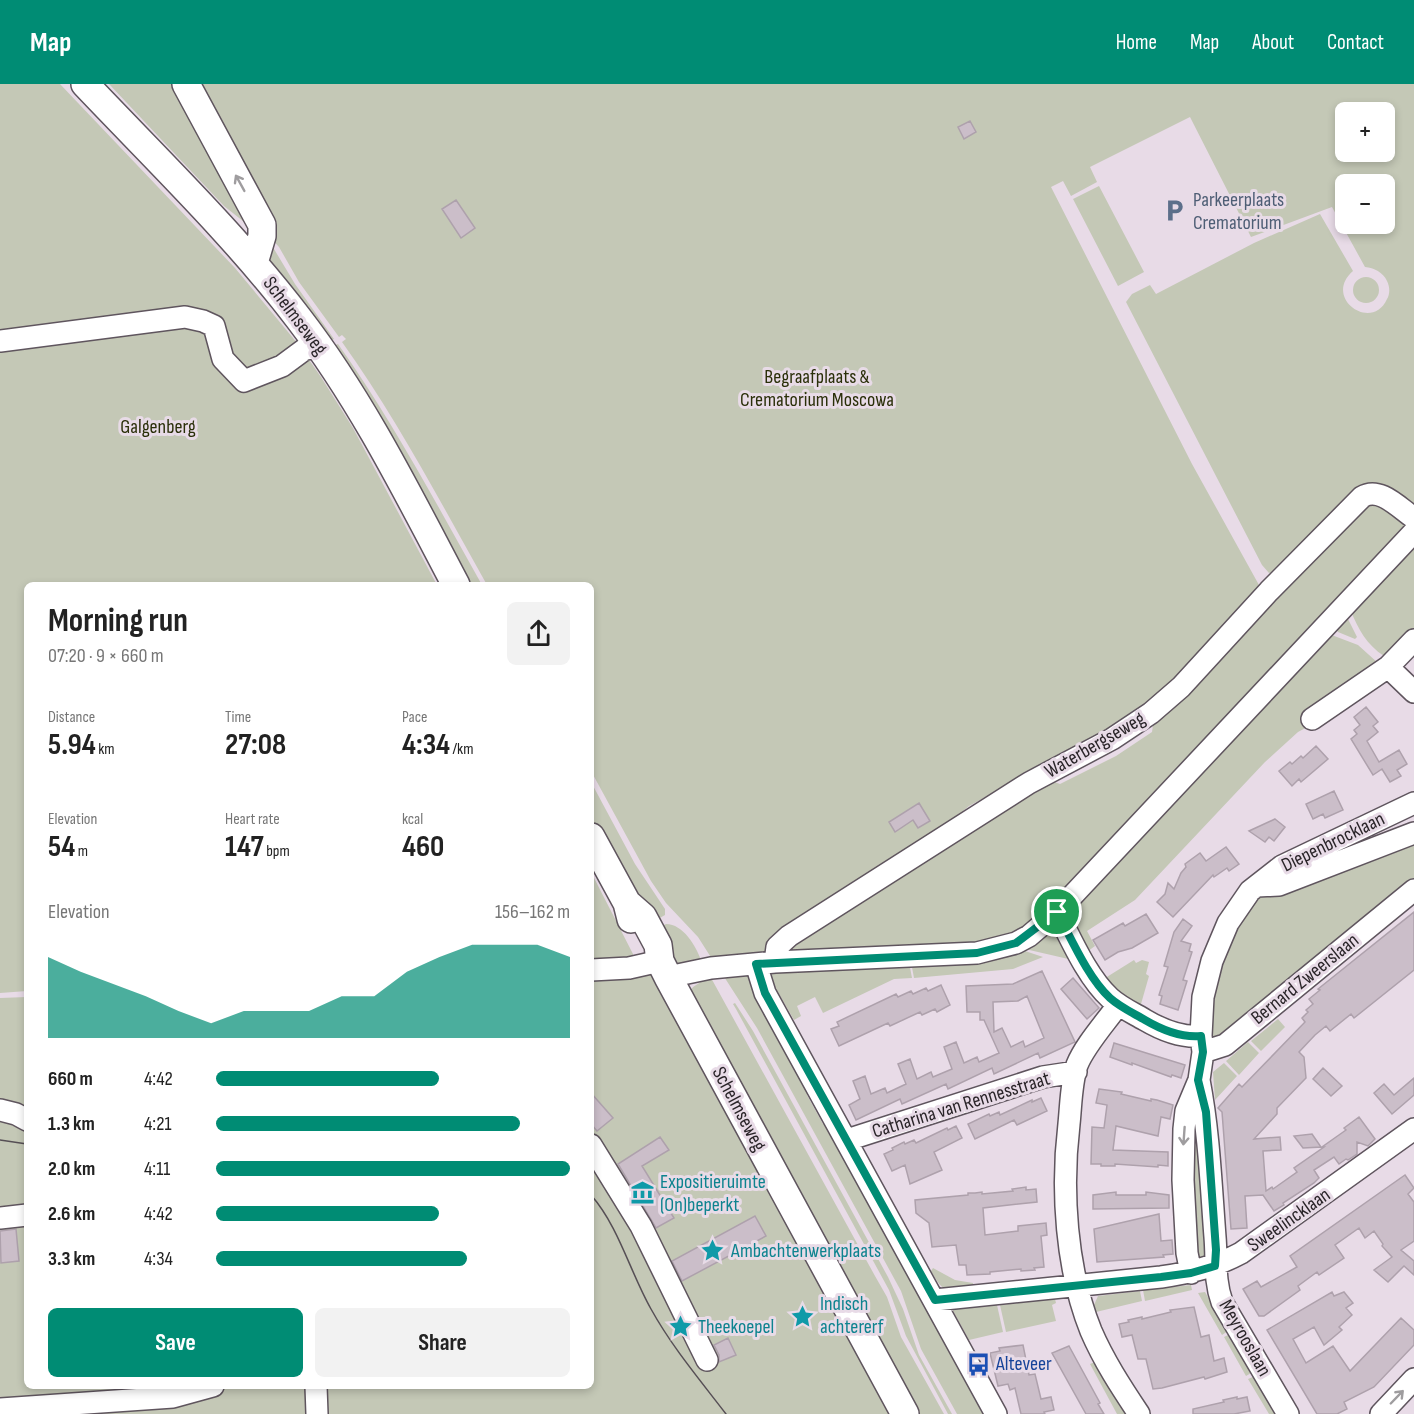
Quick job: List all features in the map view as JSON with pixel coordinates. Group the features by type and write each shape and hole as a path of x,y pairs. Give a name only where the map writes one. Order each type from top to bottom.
{"main road":[{"name":"Schelmseweg","path":"85,84 254,263 320,347 387,454 454,582"},
{"path":"186,84 262,225 262,236 254,263"},
{"name":"Schelmseweg","path":"594,842 627,903 643,917 658,945 664,969 905,1414"}],"street":[{"path":"0,341 185,317 214,326 224,359 244,381 282,366 305,349 320,347"},
{"name":"Waterbergseweg","path":"765,963 789,936 1029,783 1112,739 1152,713 1186,682 1269,591 1362,497 1378,494 1414,518"},
{"path":"594,970 711,968 765,963 958,955 994,950 1023,940 1057,912 1414,532"},
{"path":"1312,719 1388,667 1414,640"},
{"path":"1388,667 1414,692"},
{"name":"Diepenbrocklaan","path":"1201,1059 1203,997 1212,960 1228,923 1250,891 1282,866 1414,802"},
{"name":"Diepenbrocklaan","path":"1257,886 1279,885 1414,833"},
{"name":"Bernard Zweerslaan","path":"1201,1059 1225,1045 1414,890"},
{"path":"1057,912 1091,973 1108,997 1158,1028 1186,1036 1201,1059 1186,1111 1183,1147 1187,1253 1191,1273"},
{"path":"765,963 765,993 996,1414"},
{"path":"1118,1005 1083,1055 1076,1072 1066,1149 1065,1179 1077,1286 1092,1331 1105,1360 1139,1414"},
{"name":"Meyrooslaan","path":"1201,1059 1216,1250 1216,1286 1222,1302 1288,1414"},
{"name":"Catharina van Rennesstraat","path":"847,1140 1043,1077 1076,1072"},
{"path":"0,1110 24,1118"},
{"name":"Sweelincklaan","path":"935,1300 1191,1273 1215,1266 1241,1253 1410,1142"},
{"path":"594,1150 640,1226 707,1360"},
{"path":"0,1218 24,1215"},
{"path":"1381,1414 1414,1379"},
{"path":"0,1409 173,1397 202,1389"},
{"path":"316,1389 317,1414"}],"green space":[{"name":"Galgenberg","path":"0,84 60,84 235,268 298,344 353,428 435,582 24,582 24,991 0,993"},
{"path":"109,84 180,84 253,229 224,206"},
{"name":"Begraafplaats & Crematorium Moscowa","path":"192,84 1414,84 1414,511 1384,491 1282,571 1269,573 1262,565 1126,302 1132,294 1150,285 1156,294 1254,243 1320,214 1353,271 1345,281 1343,292 1346,301 1361,312 1371,313 1380,309 1389,295 1387,281 1378,271 1365,267 1347,234 1395,234 1395,174 1335,174 1335,212 1332,207 1251,237 1190,117 1090,167 1097,182 1071,196 1063,181 1051,187 1192,464 1259,585 1260,591 1149,708 969,806 963,813 769,952 712,959 698,937 666,903 651,881 594,776 594,582 485,582 400,431 342,342 346,339 342,335 339,337 299,282 279,247 269,236"},
{"path":"1099,186 1144,272 1118,286 1073,199"},
{"path":"271,244 295,284 334,339 329,341 266,258"},
{"path":"1366,277 1375,281 1379,290 1375,299 1366,303 1357,299 1353,290 1357,281"},
{"path":"338,344 395,432 480,582 462,582 333,346"},
{"path":"1370,499 1408,525 1050,909 1008,940 791,956 785,947 1046,779 1060,784 1116,756 1152,732 1154,718"},
{"path":"1414,542 1414,635 1384,656 1364,636 1351,611"},
{"path":"1347,617 1357,637 1355,639 1336,629"},
{"path":"1329,634 1358,645 1378,663 1315,723 1298,732 1265,762 1135,900 1087,931 1095,946 1084,954 1063,917"},
{"path":"594,788 635,864 665,909 665,915 651,923 594,826"},
{"path":"1414,836 1414,883 1213,1042 1207,1031 1218,962 1251,898"},
{"path":"594,878 633,954 633,959 594,965"},
{"path":"1059,920 1077,961 1025,949"},
{"path":"666,924 683,932 696,948 701,960 680,965 675,963 655,930"},
{"path":"1019,949 1043,957 1013,969 914,978 911,962"},
{"path":"1134,960 1136,963 1142,960 1149,962 1146,974 1149,976 1139,1011 1102,980"},
{"path":"909,962 912,978 894,979 823,1013 815,997 797,1006 801,1016 794,1020 768,975 770,972"},
{"path":"721,972 746,973 752,979 811,1092 807,1095 823,1124 827,1123 935,1314 930,1317 952,1357 957,1354 989,1414 957,1414 921,1349 901,1291 757,1028"},
{"path":"656,973 898,1414 0,1414 0,998 24,997 24,1389 594,1389 594,974"},
{"path":"710,976 887,1297 901,1337 944,1414 913,1414 689,993 693,987"},
{"path":"735,1003 753,1031 888,1277 903,1309 919,1355 952,1414 948,1414 906,1336 889,1290 733,1004"},
{"path":"1278,1019 1285,1027 1261,1051 1251,1041"},
{"path":"1248,1042 1259,1053 1239,1075 1226,1061"},
{"path":"1224,1063 1237,1076 1215,1100 1213,1072"},
{"path":"1196,1107 1209,1255 1202,1259 1195,1255 1188,1181"},
{"path":"933,1268 955,1280 973,1283 974,1290 952,1291 944,1288 931,1271"},
{"path":"1191,1285 1192,1290 1145,1301 1143,1290"},
{"path":"1140,1291 1142,1301 1096,1312 1094,1305 1098,1296"},
{"path":"1205,1292 1228,1331 1222,1335 1198,1293"},
{"path":"1055,1299 1056,1303 1052,1305 1056,1321 1006,1332 1000,1305"},
{"path":"977,1302 978,1307 997,1305 1003,1332 969,1340 952,1309"},
{"path":"1230,1334 1253,1372 1246,1376 1224,1337"},
{"path":"1095,1362 1127,1414 1117,1414 1090,1364"},
{"path":"1255,1376 1277,1414 1269,1414 1248,1379"}],"building":[{"path":"970,121 976,132 964,139 958,127"},
{"path":"456,200 475,228 461,238 442,209"},
{"path":"1366,707 1378,722 1373,726 1378,732 1367,741 1379,762 1399,750 1407,764 1397,770 1401,776 1390,782 1382,769 1373,775 1351,739 1357,734 1354,730 1360,725 1354,717"},
{"path":"1316,746 1328,759 1301,782 1299,779 1292,786 1279,771 1301,756 1303,758"},
{"path":"1334,791 1343,810 1325,818 1323,814 1313,819 1306,804"},
{"path":"919,803 930,821 918,828 913,820 895,832 889,822"},
{"path":"1275,819 1285,827 1274,841 1269,837 1265,842 1249,831"},
{"path":"1226,847 1239,864 1229,871 1227,868 1214,877 1213,875 1173,917 1157,902 1165,894 1168,883 1174,889 1186,867 1185,864 1200,853 1206,861"},
{"path":"1414,912 1414,970 1354,1018 1351,1014 1330,1031 1326,1026 1315,1035 1299,1052 1304,1057 1306,1078 1277,1108 1277,1114 1254,1139 1280,1137 1281,1150 1263,1151 1266,1191 1272,1187 1273,1189 1297,1172 1294,1168 1346,1130 1344,1128 1359,1117 1375,1139 1368,1146 1357,1142 1357,1154 1348,1160 1339,1164 1334,1157 1314,1170 1319,1178 1274,1211 1263,1195 1245,1196 1247,1228 1231,1229 1222,1112 1218,1108 1239,1084 1242,1087 1305,1022 1302,1018 1313,1004 1309,999 1320,990 1318,989"},
{"path":"1146,914 1158,933 1105,960 1093,940 1123,923 1125,926"},
{"path":"1183,919 1192,926 1181,941 1191,944 1189,951 1192,952 1183,980 1187,981 1178,1010 1160,1004 1162,996 1159,995 1168,967 1164,966 1174,932"},
{"path":"1042,971 1075,1042 1040,1058 1038,1053 994,1074 992,1068 948,1089 946,1084 902,1104 900,1099 856,1120 849,1105 860,1099 853,1081 865,1076 871,1094 885,1088 887,1093 906,1084 898,1064 910,1059 917,1079 931,1072 933,1077 952,1069 944,1047 956,1042 964,1063 977,1057 979,1062 999,1053 984,1020 980,1020 980,1012 967,1012 966,986 1013,984","holes":["1027,996 1044,1038 1025,1047 1023,1041 1011,1047 1002,1028 994,1032 993,1002 1018,1001"]},
{"path":"1073,978 1099,1008 1087,1019 1061,989"},
{"path":"941,985 950,1005 937,1012 935,1009 922,1015 920,1012 890,1026 888,1023 839,1046 831,1029 839,1026 837,1022 896,994 898,997 911,991 913,994 926,988 928,991"},
{"path":"1114,1043 1185,1065 1181,1078 1172,1075 1171,1077 1110,1057"},
{"path":"1323,1068 1342,1086 1331,1096 1313,1079"},
{"path":"1414,1078 1414,1095 1392,1114 1374,1093 1384,1084 1394,1095"},
{"path":"1099,1089 1122,1092 1121,1094 1173,1105 1170,1119 1161,1117 1158,1136 1116,1126 1113,1150 1168,1152 1168,1166 1091,1164 1092,1127 1104,1128 1107,1105 1096,1103"},
{"path":"594,1096 613,1118 597,1131 594,1128"},
{"path":"1041,1098 1047,1111 1017,1125 1014,1120 975,1139 968,1124 989,1114 990,1116 999,1112 1000,1115"},
{"path":"956,1126 962,1138 934,1152 942,1170 910,1184 905,1165 892,1171 884,1154 893,1150 892,1148 904,1142 905,1144 914,1140 916,1143"},
{"path":"1312,1134 1321,1147 1303,1148 1294,1136"},
{"path":"660,1137 669,1150 642,1166 674,1218 656,1228 618,1164"},
{"path":"1405,1175 1414,1188 1408,1194 1414,1202 1414,1241 1401,1250 1414,1261 1414,1275 1404,1266 1388,1282 1374,1270 1392,1257 1382,1246 1383,1244 1374,1231 1365,1238 1359,1228 1335,1245 1344,1258 1319,1275 1317,1272 1298,1286 1300,1290 1264,1316 1259,1316 1243,1289 1257,1281 1261,1287 1297,1267 1290,1256"},
{"path":"1026,1187 1026,1190 1036,1189 1037,1202 983,1208 985,1235 1018,1231 1018,1226 1046,1223 1047,1235 1041,1236 1044,1267 1034,1268 1035,1270 1021,1271 1021,1269 967,1275 966,1265 959,1265 956,1245 932,1247 929,1223 916,1213 915,1200 968,1195 968,1193 1013,1191 1012,1189"},
{"path":"1116,1192 1116,1195 1146,1195 1146,1192 1169,1195 1169,1208 1093,1209 1093,1195"},
{"path":"1159,1214 1161,1241 1172,1240 1173,1254 1163,1255 1164,1257 1097,1262 1094,1229"},
{"path":"755,1216 766,1236 682,1281 672,1261"},
{"path":"16,1229 19,1261 1,1263 0,1231"},
{"path":"1332,1292 1334,1296 1344,1292 1353,1303 1346,1308 1352,1315 1339,1327 1342,1330 1324,1345 1314,1327 1293,1339 1306,1363 1333,1346 1350,1371 1401,1318 1414,1330 1414,1345 1374,1387 1344,1402 1347,1409 1337,1414 1317,1414 1267,1330"},
{"path":"1194,1307 1201,1337 1209,1335 1214,1361 1224,1358 1227,1372 1205,1379 1204,1377 1153,1389 1146,1359 1138,1359 1132,1335 1122,1337 1119,1324 1129,1322 1128,1320 1171,1312 1170,1310"},
{"path":"728,1338 736,1355 719,1362 719,1355 714,1345"},
{"path":"1023,1345 1029,1375 1035,1374 1041,1399 1051,1397 1054,1410 1044,1412 1045,1414 1021,1414 1015,1388 1010,1390 1008,1384 998,1386 990,1353 1000,1351 999,1348"},
{"path":"1069,1346 1104,1414 1086,1414 1052,1353"},
{"path":"1237,1397 1237,1399 1247,1397 1250,1411 1234,1414 1193,1414 1193,1409"}],"tram line":[{"path":"0,1140 24,1144"},
{"path":"594,1199 609,1221 659,1323 726,1414"}],"place":[{"name":"Parkeerplaats Crematorium","path":"1175,211"},
{"name":"Expositieruimte (On)beperkt","path":"642,1193"},
{"name":"Ambachtenwerkplaats","path":"713,1251"},
{"name":"Indisch achtererf","path":"802,1316"},
{"name":"Theekoepel","path":"680,1327"},
{"name":"Alteveer","path":"978,1364"}],"route":[{"path":"1057,912 1096,981 1108,997 1158,1028 1186,1036 1201,1036 1203,1052 1198,1080 1206,1112 1216,1250 1215,1266 1191,1273 1161,1277 935,1300 765,993 756,964 977,953 1016,943 1029,936 1057,912"}]}
